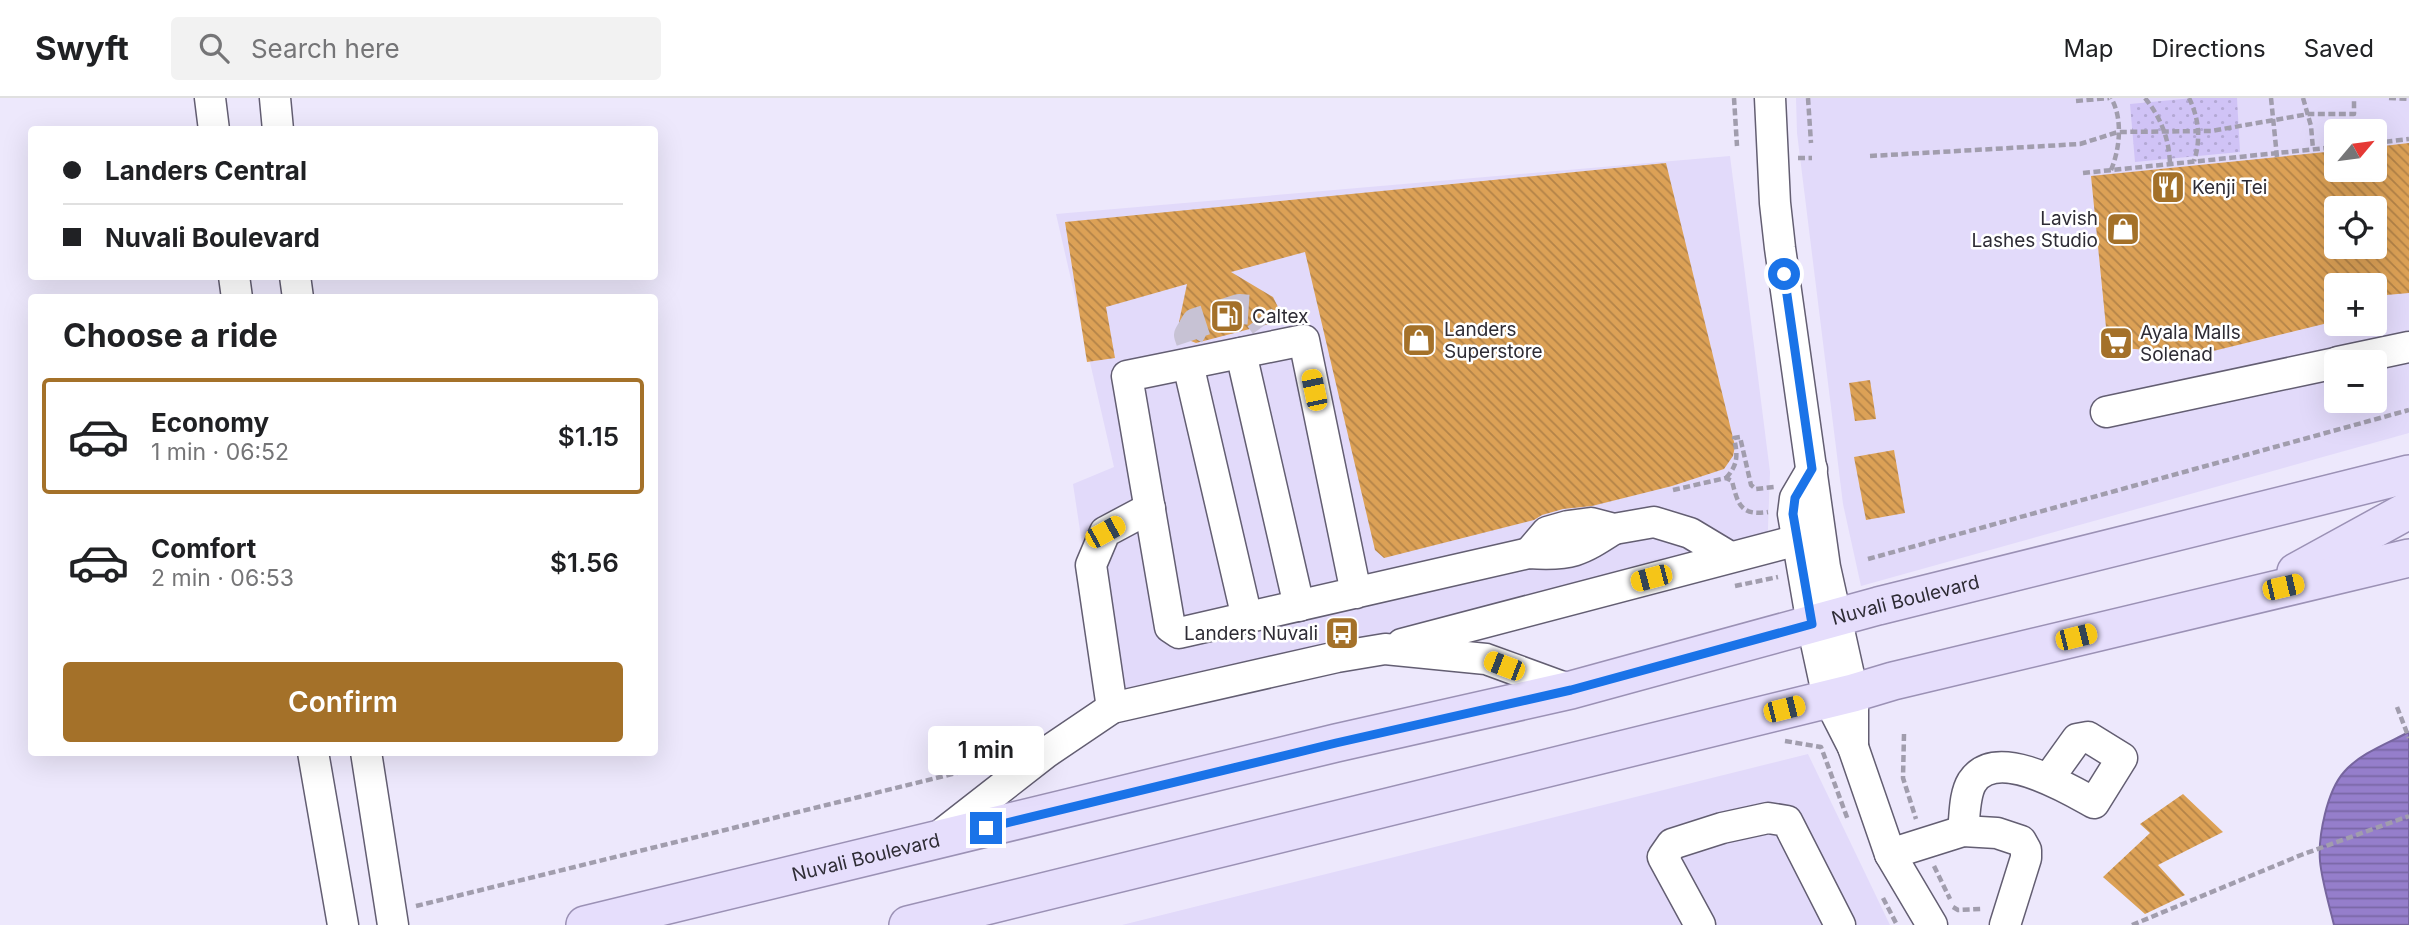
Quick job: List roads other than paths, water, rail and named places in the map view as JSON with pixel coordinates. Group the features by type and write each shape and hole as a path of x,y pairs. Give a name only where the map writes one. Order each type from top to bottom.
{"main road":[{"name":"Nuvali Boulevard","path":"585,925 1336,743 1571,690 1824,621 2409,474"},
{"path":"2258,593 2409,510"},
{"path":"908,925 1840,696 1907,677 2409,558"}],"street":[{"path":"210,98 214,126"},
{"path":"275,98 278,126"},
{"path":"1770,98 1776,214 1825,568 1824,621"},
{"path":"1356,593 1304,340 1268,336 1241,353 1191,356 1127,376 1170,626 1178,633 1247,618 1299,606 1356,593 1530,553 1547,532 1569,526 1591,523 1614,529 1654,522 1690,533 1730,556"},
{"path":"2387,352 2409,347"},
{"path":"1241,353 1299,606"},
{"path":"1191,356 1247,618"},
{"path":"2106,412 2324,365"},
{"path":"1812,469 1795,498 1793,514 1798,540 1824,621 1853,747 1889,854 1932,925"},
{"path":"1112,708 1091,565 1105,532 1150,508"},
{"path":"933,842 1046,752 1112,708 1337,657 1385,649 1798,540"},
{"path":"1385,649 1486,659 1571,690"},
{"path":"314,756 343,925"},
{"path":"367,756 393,925"},
{"path":"1964,831 1968,795 1973,780 1987,771 2008,767 2049,778"},
{"path":"1700,925 1663,857 1672,844 1721,828 1768,818 1787,821 1840,925"},
{"path":"1889,854 1964,831 1997,833 2021,841 2026,849 2004,925"}],"tunnel":[{"path":"1191,341 1189,335 1196,323 1239,309 1254,310 1265,325"}],"place":[{"name":"Kenji Tei","path":"2168,187"},
{"name":"Lavish Lashes Studio","path":"2123,229"},
{"name":"Caltex","path":"1227,316"},
{"name":"Landers Superstore","path":"1419,340"},
{"name":"Ayala Malls Solenad","path":"2116,343"},
{"name":"Landers Nuvali","path":"1342,633"}]}
